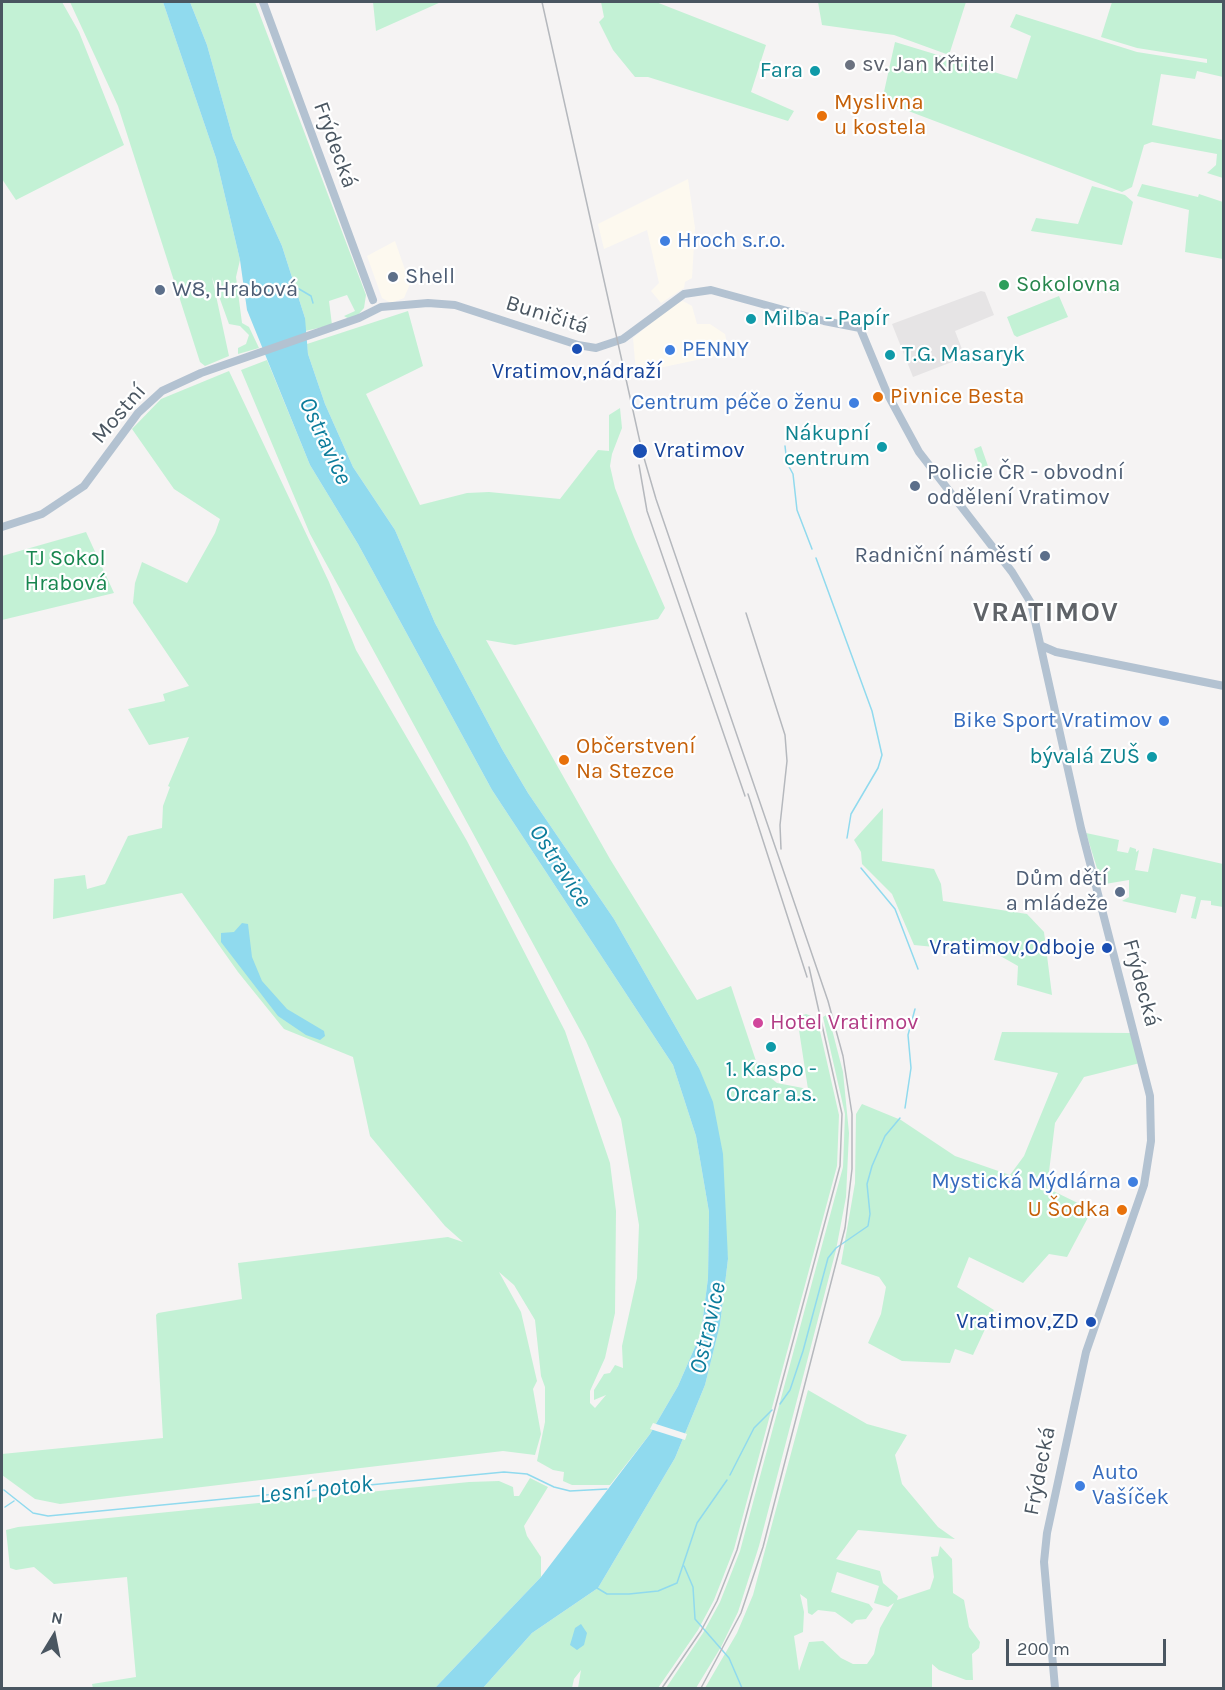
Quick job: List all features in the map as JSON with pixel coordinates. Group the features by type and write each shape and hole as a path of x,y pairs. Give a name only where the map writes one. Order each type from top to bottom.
{"main road":[{"name":"Frýdecká","path":"263,2 373,300"},
{"name":"Buničitá","path":"381,307 428,303 455,305 591,348 623,339 684,294 711,290 824,321 857,327 861,330"},
{"path":"373,300 379,301 381,307 377,311 372,310 370,305 373,300"},
{"name":"Mostní","path":"2,527 42,514 84,486 138,413 162,391 201,373 359,318 372,310"},
{"name":"Frýdecká","path":"861,330 887,393 919,452 1021,584 1031,603 1081,828 1147,1076 1152,1118 1144,1185 1086,1352 1047,1533 1044,1562 1055,1689"},
{"path":"1042,646 1056,652 1224,686"}],"shaded area":[{"path":"688,179 695,228 692,278 685,282 684,288 661,303 651,291 659,283 647,230 604,249 598,224"},
{"path":"395,241 410,284 404,298 391,303 382,298 367,256"},
{"path":"981,291 985,292 994,315 955,331 965,357 913,377 892,324"},
{"path":"683,301 692,306 697,324 710,324 725,334 729,353 636,373 633,338 673,305"}],"green space":[{"path":"2,2 62,2 79,32 124,145 16,200 2,179"},
{"path":"70,2 163,2 216,158 240,260 236,277 242,323 249,327 259,348 238,354 238,348 246,344 249,335 240,326 229,324 212,277 229,356 205,366 200,362 118,106"},
{"path":"190,2 255,2 366,295 364,308 357,316 349,319 344,316 355,311 347,295 329,301 332,325 305,331 305,318 282,246 233,138 207,45"},
{"path":"373,2 441,2 376,31"},
{"path":"601,2 656,2 766,45 751,92 794,111 788,121 648,77 635,77 613,50 599,22 604,17"},
{"path":"818,2 966,2 949,55 894,35 822,25"},
{"path":"1112,2 1223,2 1223,77 1197,71 1195,79 1161,74 1152,125 1223,140 1223,178 1207,173 1216,165 1217,154 1152,142 1144,145 1132,187 1122,192 882,101 895,42 1017,79 1031,36 1010,27 1016,14 1137,52 1207,63 1207,59 1137,48 1101,37"},
{"path":"1142,184 1198,197 1199,194 1223,202 1223,259 1185,252 1189,210 1137,196"},
{"path":"1092,186 1125,195 1133,202 1122,245 1031,231 1036,218 1078,224"},
{"path":"1059,296 1068,317 1017,337 1014,335 1007,317"},
{"path":"408,311 423,366 366,394 420,505 467,493 489,492 560,499 598,450 609,451 609,415 620,408 622,428 610,466 615,488 665,608 658,619 515,645 486,640 610,859 697,1000 731,986 758,1067 777,1083 808,1089 797,1017 806,1014 817,1018 839,1115 837,1166 734,1549 714,1600 698,1630 658,1688 578,1688 581,1670 574,1679 572,1688 483,1688 532,1633 598,1588 675,1458 705,1385 720,1325 728,1259 699,1068 614,919 528,793 502,749 435,623 395,530 353,467 325,404 308,354 307,344"},
{"path":"267,360 310,465 358,544 492,790 673,1065 696,1136 709,1212 708,1278 701,1333 678,1386 650,1434 610,1485 572,1485 563,1481 564,1472 553,1470 537,1461 545,1422 545,1387 541,1376 535,1320 514,1285 499,1272 521,1312 537,1381 533,1389 541,1434 535,1455 503,1451 60,1504 35,1499 2,1475 2,1454 163,1438 156,1315 242,1299 238,1263 448,1237 463,1242 445,1226 370,1136 353,1057 284,1029 238,972 182,893 53,919 54,879 85,875 87,889 105,884 128,836 162,828 163,806 170,787 168,786 189,737 149,745 128,709 165,701 163,694 189,686 133,603 135,583 142,562 187,583 215,533 220,519 174,489 132,429 161,399 229,371 329,582 356,650 467,841 565,1031 610,1163 616,1211 615,1313 605,1358 590,1391 590,1403 595,1408 606,1395 594,1400 594,1390 604,1374 610,1373 615,1365 623,1368 622,1346 637,1278 639,1225 621,1119 586,1041 310,534 241,370"},
{"path":"981,446 988,466 980,468 974,449"},
{"name":"TJ Sokol Hrabová","path":"86,532 114,593 2,620 2,556"},
{"path":"883,808 882,861 934,869 941,884 943,901 1027,914 1044,932 1052,995 1017,985 1018,966 995,953 914,945 892,894 862,864 861,852 854,840"},
{"path":"1086,833 1119,840 1117,851 1128,853 1130,847 1136,849 1136,852 1139,850 1135,870 1148,872 1153,848 1223,864 1223,907 1211,905 1211,901 1201,900 1196,919 1191,918 1196,897 1181,894 1176,913 1122,901 1129,897 1129,880 1105,884 1101,881"},
{"path":"828,1014 843,1072 849,1133 846,1197 836,1250 759,1546 738,1612 721,1647 696,1688 666,1688 703,1633 720,1602 740,1551 843,1167 845,1114 823,1017"},
{"path":"1002,1032 1131,1033 1140,1063 1084,1077 1055,1123 1047,1188 1092,1210 1067,1257 1049,1254 1023,1283 969,1257 957,1287 994,1310 973,1355 955,1349 950,1363 902,1361 868,1343 881,1314 886,1287 879,1277 841,1264 855,1183 856,1114 862,1104 901,1120 955,1156 1010,1175 1024,1156 1058,1073 994,1060"},
{"path":"808,1390 867,1424 907,1435 895,1455 902,1484 938,1527 955,1539 858,1530 836,1559 880,1571 883,1583 898,1596 897,1600 930,1589 934,1577 931,1557 938,1556 940,1546 952,1559 953,1593 964,1600 969,1627 980,1642 979,1648 972,1654 973,1680 966,1680 939,1670 932,1664 932,1688 705,1688 737,1633 753,1595","holes":["837,1572 879,1586 874,1603 888,1607 894,1603 880,1628 874,1654 867,1664 853,1664 841,1658 823,1641 809,1642 799,1671 794,1636 803,1632 804,1612 800,1594 807,1599 808,1613 812,1615 818,1610 835,1612 852,1624 856,1620 866,1619 873,1609 869,1604 831,1592"]},
{"path":"530,1478 548,1487 524,1526 527,1536 541,1557 541,1577 435,1688 93,1688 92,1684 136,1677 127,1577 54,1584 34,1567 16,1570 10,1568 6,1530 18,1527 469,1482 499,1481 513,1487 514,1496 519,1496"}],"water":[{"name":"Ostravice","path":"163,2 190,2 207,45 233,138 282,246 305,318 308,354 325,404 353,467 395,530 435,623 502,749 528,793 614,919 699,1068 713,1102 723,1154 728,1259 720,1325 705,1385 675,1458 598,1588 532,1633 483,1688 435,1688 541,1577 650,1434 678,1386 701,1333 708,1278 709,1212 696,1136 673,1065 492,790 358,544 310,465 247,310 240,260 216,158"},
{"path":"242,923 248,924 252,957 262,981 287,1009 324,1031 325,1036 320,1040 306,1035 278,1016 221,942 221,933 234,932"},
{"path":"581,1624 587,1633 584,1645 577,1650 570,1645 575,1628"}],"pier":[{"path":"653,1423 687,1434 685,1440 650,1429"}],"waterway":[{"path":"294,286 311,296 313,303"},
{"path":"785,446 787,463 793,474 797,510 812,549"},
{"path":"816,558 872,711 882,755 878,768 851,814 847,838"},
{"path":"861,868 895,909 918,969"},
{"path":"905,1108 911,1068 908,1035 915,1009"},
{"path":"780,1404 790,1390 803,1351 828,1258 836,1248 868,1226 870,1214 867,1184 872,1166 885,1136 900,1118"},
{"path":"730,1475 754,1428 772,1410"},
{"name":"Lesní potok","path":"4,1490 33,1513 48,1516 504,1472 527,1474 554,1487 570,1491 607,1489"},
{"path":"597,1588 607,1594 629,1594 658,1591 677,1583 697,1523 727,1480"},
{"path":"5,1507 14,1501"},
{"path":"684,1566 693,1587 695,1619 729,1658 742,1688"}],"railway":[{"path":"542,2 642,451 656,499 828,1001 843,1056 852,1114 852,1169 845,1228 763,1547 741,1613 701,1688"},
{"path":"639,465 647,511 745,796"},
{"path":"746,613 785,735 787,761 780,825 781,849"},
{"path":"748,794 807,977"},
{"path":"662,1688 701,1631 717,1601 737,1550 840,1166 842,1114 809,967"}],"place":[{"name":"sv. Jan Křtitel","path":"850,65"},
{"name":"Fara","path":"815,71"},
{"name":"Myslivna u kostela","path":"822,116"},
{"name":"Hroch s.r.o.","path":"665,241"},
{"name":"Shell","path":"393,277"},
{"name":"Sokolovna","path":"1004,285"},
{"name":"W8, Hrabová","path":"160,290"},
{"name":"Milba - Papír","path":"751,319"},
{"name":"Vratimov,nádraží","path":"577,349"},
{"name":"PENNY","path":"670,350"},
{"name":"T.G. Masaryk","path":"890,355"},
{"name":"Pivnice Besta","path":"878,397"},
{"name":"Centrum péče o ženu","path":"854,403"},
{"name":"Nákupní centrum","path":"882,447"},
{"name":"Vratimov","path":"640,451"},
{"name":"Policie ČR - obvodní oddělení Vratimov","path":"915,486"},
{"name":"Radniční náměstí","path":"1045,556"},
{"name":"Bike Sport Vratimov","path":"1164,721"},
{"name":"bývalá ZUŠ","path":"1152,757"},
{"name":"Občerstvení Na Stezce","path":"564,760"},
{"name":"Dům dětí a mládeže","path":"1120,892"},
{"name":"Vratimov,Odboje","path":"1107,948"},
{"name":"Hotel Vratimov","path":"758,1023"},
{"name":"1. Kaspo - Orcar a.s.","path":"771,1047"},
{"name":"Mystická Mýdlárna","path":"1133,1182"},
{"name":"U Šodka","path":"1122,1210"},
{"name":"Vratimov,ZD","path":"1091,1322"},
{"name":"Auto Vašíček","path":"1080,1486"}],"district":[{"name":"VRATIMOV","path":"1046,613"}]}
